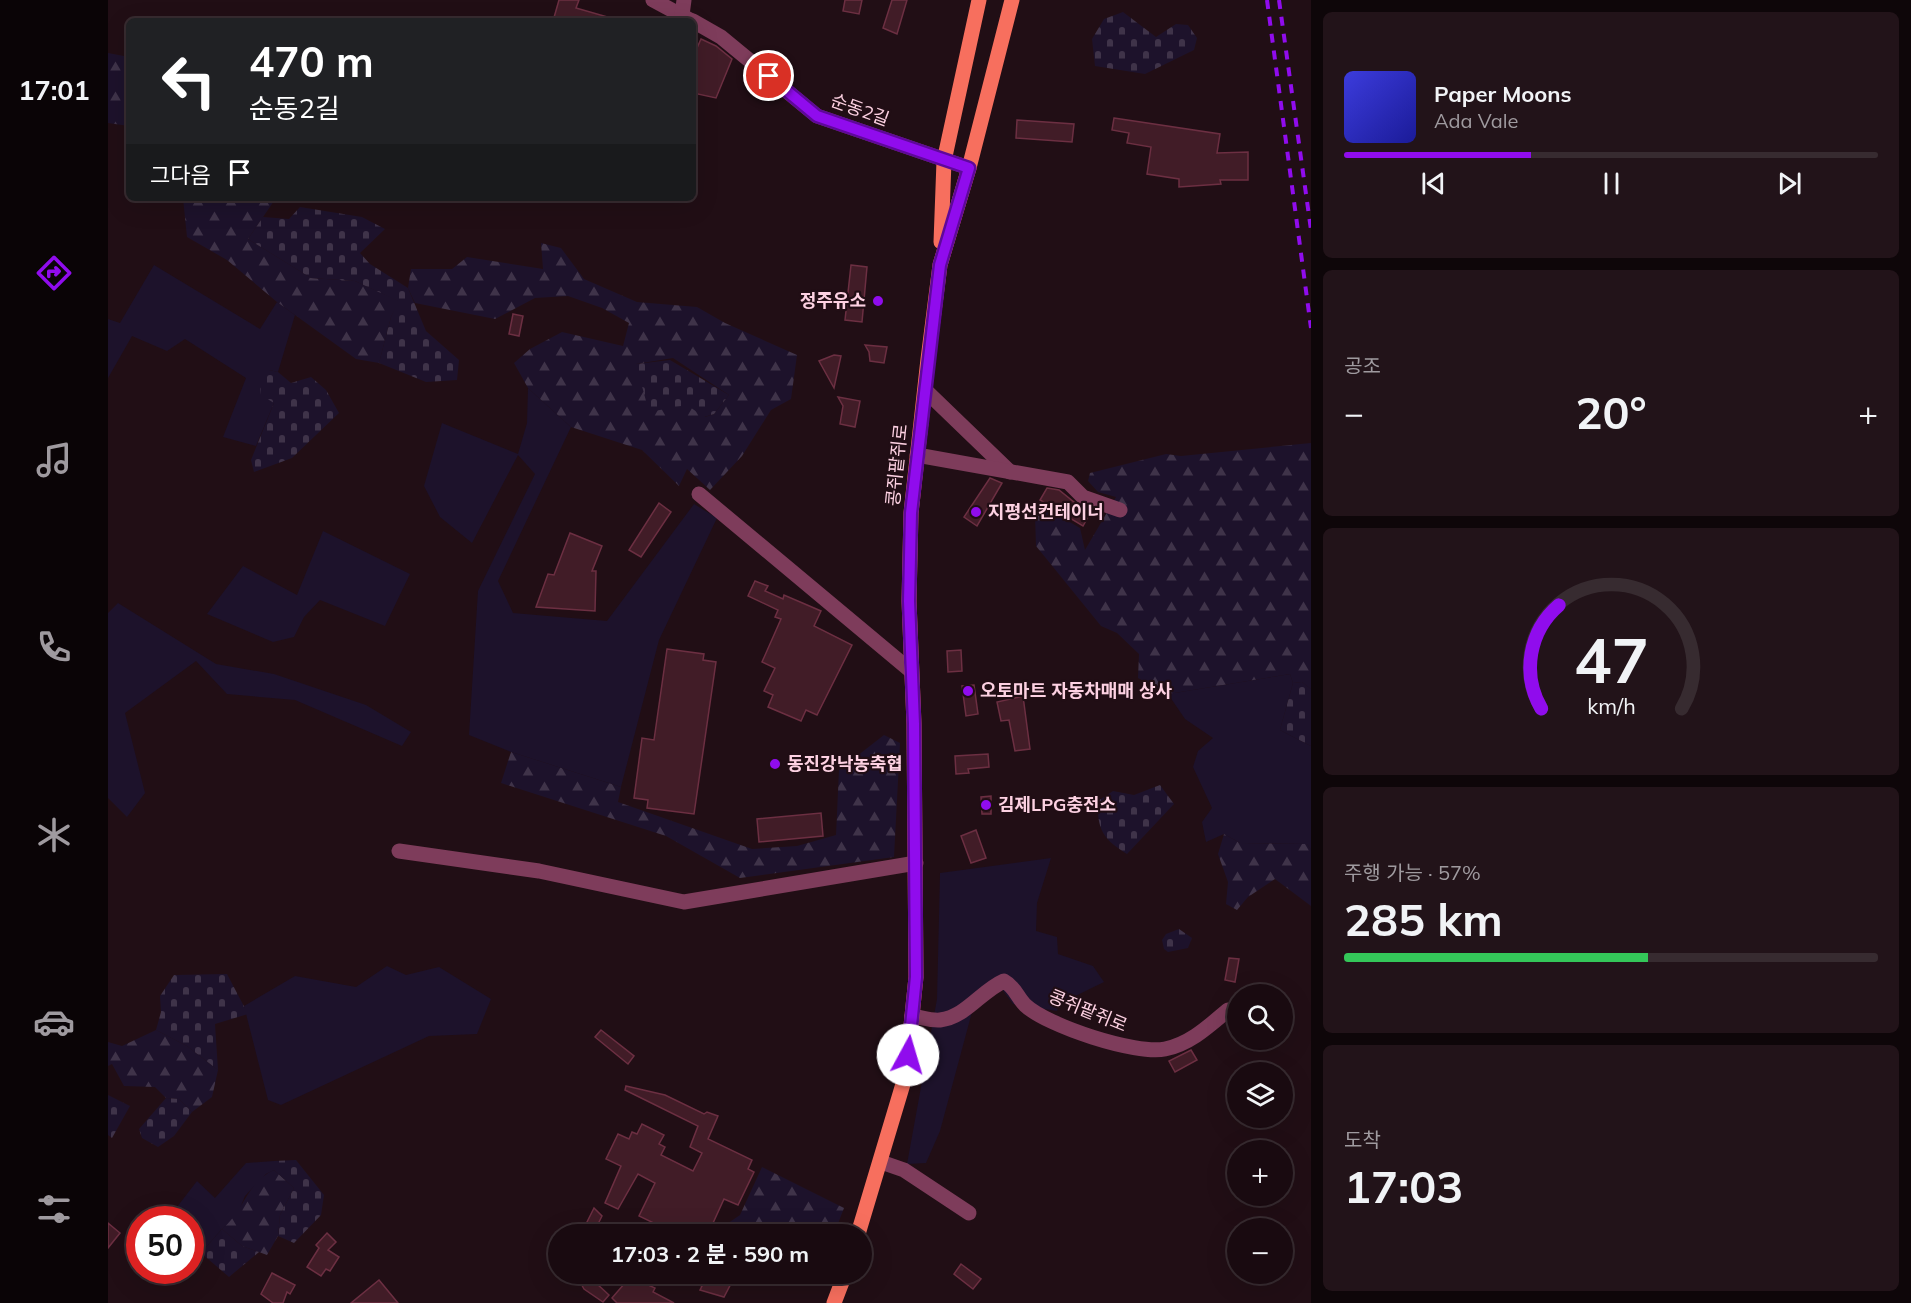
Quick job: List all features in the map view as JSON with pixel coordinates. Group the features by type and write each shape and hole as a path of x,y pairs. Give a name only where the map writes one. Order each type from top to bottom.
{"main road":[{"name":"콩쥐팥쥐로","path":"861,1224 906,1074 916,977 911,513 940,265 944,161 979,0"},
{"name":"콩쥐팥쥐로","path":"940,265 969,168 1012,0"},
{"path":"834,1303 841,1284"}],"street":[{"name":"순동2길","path":"653,0 688,14"},
{"name":"순동2길","path":"696,20 721,37 817,116 969,168"},
{"path":"925,390 1010,472"},
{"path":"917,455 1068,482 1083,497 1120,510"},
{"path":"699,494 911,671"},
{"path":"399,851 539,871 684,902 916,863"},
{"name":"콩쥐팥쥐로","path":"912,1016 940,1020 962,1012 992,986 1004,981 1013,986 1025,1005 1075,1031 1132,1049 1164,1049 1192,1038 1227,1011"},
{"path":"881,1162 904,1170 969,1213"}],"green space":[{"path":"1123,12 1156,37 1176,24 1188,25 1197,38 1194,50 1145,74 1095,66 1092,39 1104,19"},
{"path":"108,53 126,56 126,126 108,123"},
{"path":"183,201 274,201 248,239 311,278 355,281 399,301 391,317 379,363 356,359 277,302 227,260 187,237"},
{"path":"300,207 362,217 385,229 360,253 370,264 408,288 426,331 459,360 457,380 426,382 379,363 391,317 398,301 355,281 311,278 248,239 263,217 289,219"},
{"path":"541,243 561,248 584,279 637,302 697,307 725,323 797,355 791,399 771,410 742,456 710,490 687,469 679,486 642,450 571,427 528,388 514,363 530,349 562,332 623,346 629,323 602,308 568,296 535,298 495,319 415,303 408,288 411,269 452,269 467,257 543,269","holes":["673,358 729,395 714,414 705,417 636,364"]},
{"path":"154,265 260,329 277,302 295,315 278,372 269,370 274,403 256,446 223,437 246,378 185,339 167,351 132,336 108,378 108,319 120,323"},
{"path":"670,360 729,395 714,414 704,417 687,405 649,412 636,364"},
{"path":"269,370 278,372 291,383 311,377 326,390 339,413 292,458 254,472 251,460 274,403 261,395 259,375"},
{"path":"528,388 571,427 498,581 513,613 607,621 694,504 717,518 659,640 621,787 511,752 469,735 478,591 535,474 518,455 472,543 440,517 424,486 442,423 518,454 527,423"},
{"path":"1311,443 1311,689 1302,682 1293,683 1290,674 1168,694 1138,678 1139,654 1117,633 1101,626 1036,546 1035,514 1044,507 1080,528 1085,550 1116,497 1098,492 1088,481 1090,473 1166,454 1181,456"},
{"path":"323,531 410,574 385,626 320,600 304,617 294,637 273,642 207,614 243,566 297,595"},
{"path":"118,603 216,664 274,674 366,705 411,732 402,746 295,700 227,694 196,661 125,713 145,793 127,817 108,798 108,613"},
{"path":"1290,674 1293,683 1280,730 1311,746 1311,850 1307,844 1240,843 1224,834 1206,842 1202,822 1212,808 1193,767 1198,751 1213,738 1185,719 1168,694"},
{"path":"1302,682 1311,689 1311,746 1280,730 1293,683"},
{"path":"884,735 900,743 894,857 740,878 666,836 501,783 511,752 621,787 618,802 752,849 797,846 836,835 839,770"},
{"path":"1160,785 1174,804 1127,854 1103,833 1100,827 1098,801 1113,791 1134,795"},
{"path":"1224,834 1240,843 1307,844 1311,850 1311,906 1275,879 1248,897 1237,910 1226,904 1228,882 1218,854"},
{"path":"1051,858 1037,903 1036,931 1057,937 1058,954 1093,966 1104,982 1059,1004 1057,1011 1013,1004 1001,988 972,1012 940,1131 926,1163 907,1164 937,999 940,873"},
{"path":"1179,929 1192,938 1188,948 1168,952 1164,949 1162,940 1166,934"},
{"path":"387,966 406,975 439,967 491,999 477,1034 429,1036 281,1105 268,1100 244,1006 295,976 356,987"},
{"path":"227,974 248,1014 215,1024 218,1070 187,1046 156,1030 161,1012 160,996 174,975"},
{"path":"156,1030 187,1046 218,1070 212,1097 192,1112 179,1099 166,1098 155,1087 124,1086 112,1064 108,1066 108,1042 122,1046"},
{"path":"108,1095 130,1106 112,1138 108,1135"},
{"path":"166,1098 179,1099 192,1112 174,1136 158,1147 142,1138 139,1129"},
{"path":"296,1160 324,1195 321,1215 294,1243 278,1236 280,1215 294,1188 274,1170 274,1161"},
{"path":"274,1161 274,1170 266,1174 245,1196 236,1218 222,1229 204,1250 204,1206 178,1206 197,1181 215,1198 246,1163"},
{"path":"762,1167 844,1208 838,1224 727,1224 740,1215"},
{"path":"274,1170 294,1188 280,1215 278,1236 267,1255 242,1246 222,1229 257,1182"},
{"path":"222,1229 242,1246 259,1252 229,1277 204,1256 204,1250"}],"building":[{"path":"559,0 579,0 576,8 611,18 554,18"},
{"path":"845,0 862,0 859,14 843,11"},
{"path":"892,0 907,0 897,34 883,28"},
{"path":"701,39 716,46 732,59 716,98 696,94 696,50"},
{"path":"1114,118 1220,134 1217,153 1248,152 1248,180 1220,180 1221,184 1179,187 1179,179 1147,174 1151,147 1127,143 1129,133 1112,130"},
{"path":"1017,120 1074,124 1072,142 1016,138"},
{"path":"851,265 867,267 862,322 845,320"},
{"path":"513,314 523,316 519,336 509,334"},
{"path":"865,345 887,347 884,363 870,361"},
{"path":"834,355 841,356 834,388 819,361"},
{"path":"838,397 860,401 855,427 840,424 843,406"},
{"path":"990,478 1002,483 977,526 964,517"},
{"path":"1047,488 1059,490 1079,506 1092,510 1083,526 1040,500"},
{"path":"659,503 671,512 641,557 629,550"},
{"path":"570,533 602,546 592,571 596,571 595,611 536,607 548,574 554,575"},
{"path":"755,581 768,586 765,591 783,599 784,595 821,611 814,626 852,645 817,715 806,710 801,721 768,707 773,695 764,691 775,668 762,662 781,619 775,617 778,610 748,596"},
{"path":"667,649 704,654 703,660 716,662 694,814 647,808 648,800 634,798 642,738 654,740"},
{"path":"961,650 962,671 948,672 947,651"},
{"path":"974,685 978,714 966,716 962,686"},
{"path":"1023,696 1030,749 1015,751 1009,720 1001,721 997,702"},
{"path":"988,754 989,767 968,769 969,773 956,774 955,756"},
{"path":"991,796 991,814 982,814 981,797"},
{"path":"821,813 823,836 759,842 757,819"},
{"path":"976,830 986,858 971,863 961,836"},
{"path":"1229,958 1239,959 1235,982 1225,980"},
{"path":"601,1030 634,1056 628,1064 595,1037"},
{"path":"1191,1050 1197,1060 1175,1072 1169,1061"},
{"path":"626,1086 665,1095 704,1114 707,1112 718,1116 708,1139 752,1160 748,1169 754,1172 738,1205 724,1199 713,1224 656,1224 639,1216 655,1183 638,1174 618,1209 605,1203 621,1166 606,1159 618,1134 629,1139 632,1132 637,1134 642,1124 664,1135 659,1144 665,1147 661,1155 693,1171 702,1153 690,1147 698,1126 625,1090"},
{"path":"594,1208 602,1216 598,1224 586,1224"},
{"path":"108,1223 120,1233 108,1248"},
{"path":"327,1233 336,1242 328,1250 339,1257 330,1271 326,1269 321,1276 307,1267 319,1248 316,1245"},
{"path":"961,1264 981,1279 973,1289 954,1274"},
{"path":"272,1273 295,1285 290,1294 287,1292 283,1303 273,1303 261,1294"},
{"path":"379,1280 398,1303 351,1303"},
{"path":"581,1284 597,1284 609,1295 603,1302 584,1289"},
{"path":"624,1284 646,1284 655,1288 653,1292 674,1303 617,1303 612,1298"},
{"path":"698,1284 731,1284 724,1297 700,1290 702,1286"}],"railway":[{"path":"1267,0 1311,328"},
{"path":"1279,0 1311,230"}],"place":[{"name":"정주유소","path":"878,301"},
{"name":"지평선컨테이너","path":"976,512"},
{"name":"오토마트 자동차매매 상사","path":"968,691"},
{"name":"동진강낙농축협","path":"775,764"},
{"name":"김제LPG충전소","path":"986,805"}],"route":[{"path":"769,76 817,116 969,168 940,265 911,513 909,601 914,724 916,977 908,1055"}]}
